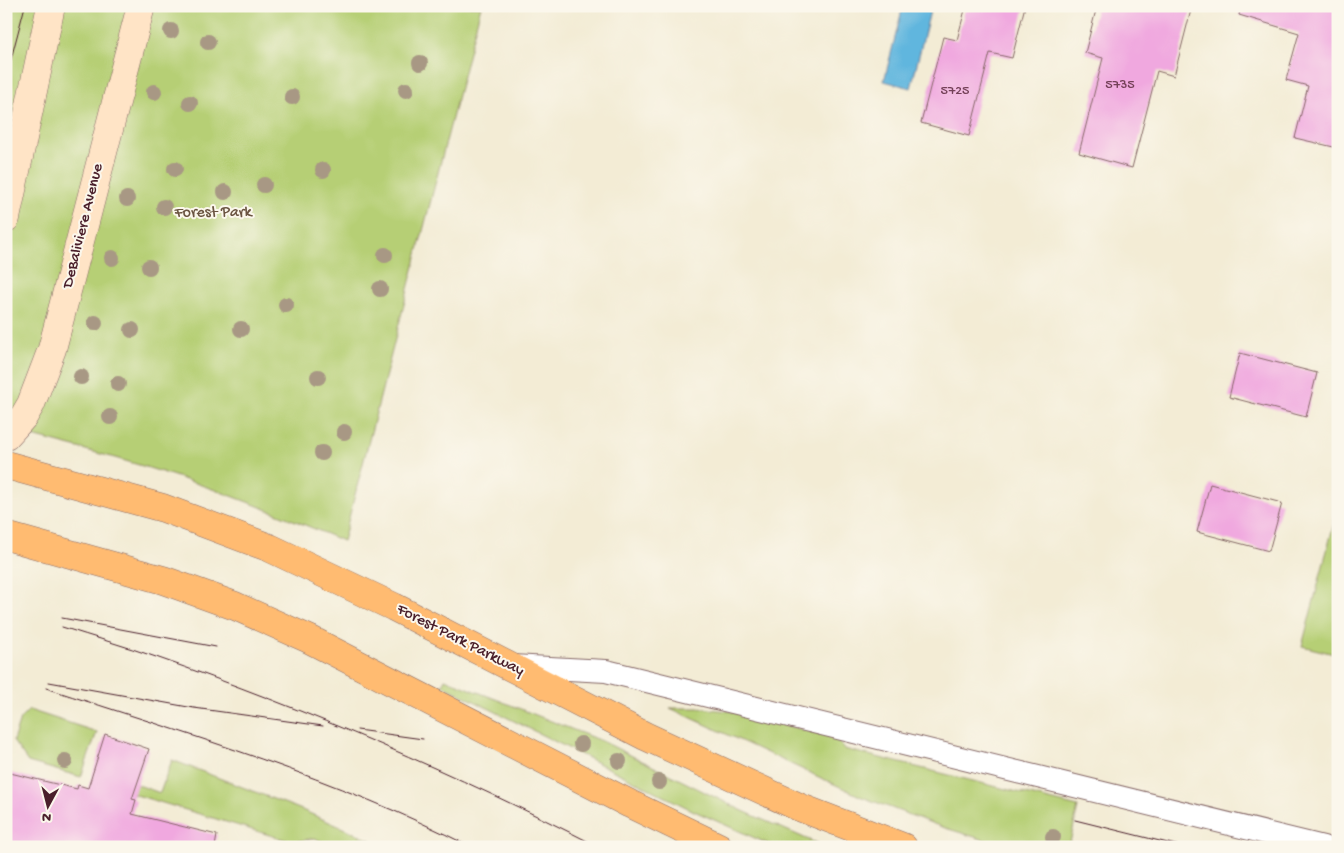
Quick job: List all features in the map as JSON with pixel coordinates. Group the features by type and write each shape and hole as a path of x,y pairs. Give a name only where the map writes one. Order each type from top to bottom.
{"main road":[{"name":"Forest Park Parkway","path":"6,465 163,508 270,548 394,608 644,736 799,807 904,847"},
{"path":"6,536 163,580 235,606 309,639 630,804 719,847"}],"street":[{"path":"6,218 50,6"},
{"name":"DeBaliviere Avenue","path":"6,436 24,416 31,404 52,348 141,6"}],"lane":[{"path":"508,666 606,671 1322,847"}],"green space":[{"name":"Forest Park","path":"6,6 481,6 343,541 187,480 6,429"},
{"path":"1338,508 1338,655 1302,646"},
{"path":"445,679 604,742 743,811 825,847 775,847 692,810 442,685"},
{"path":"670,708 729,711 836,738 844,749 1078,807 1069,847 1008,847 942,827 862,797"},
{"path":"29,710 97,732 81,777 28,762 13,741 20,719"},
{"path":"172,760 302,810 386,847 332,847 315,838 293,842 106,786 111,775 160,793"}],"water":[{"path":"903,6 931,7 911,88 884,81"}],"building":[{"path":"966,6 1025,6 1012,58 990,53 969,136 921,123 943,37 957,40"},
{"path":"1097,6 1192,6 1174,76 1157,71 1132,168 1079,153 1103,58 1085,53"},
{"path":"1241,6 1338,6 1338,148 1295,138 1308,86 1286,80 1299,33 1239,15"},
{"path":"1240,353 1317,373 1306,417 1229,397"},
{"path":"1210,484 1282,503 1269,551 1197,532"},
{"path":"105,734 149,749 132,799 136,800 132,814 217,835 215,847 6,847 6,772 77,789 78,785 88,788"}],"tram line":[{"path":"6,78 25,6"},
{"path":"62,618 216,647"},
{"path":"62,627 213,677 325,721 491,794 599,847"},
{"path":"49,682 194,708 323,726"},
{"path":"46,688 262,759 368,800 420,822 471,847"},
{"path":"357,730 423,739"},
{"path":"1075,820 1184,847"}]}
